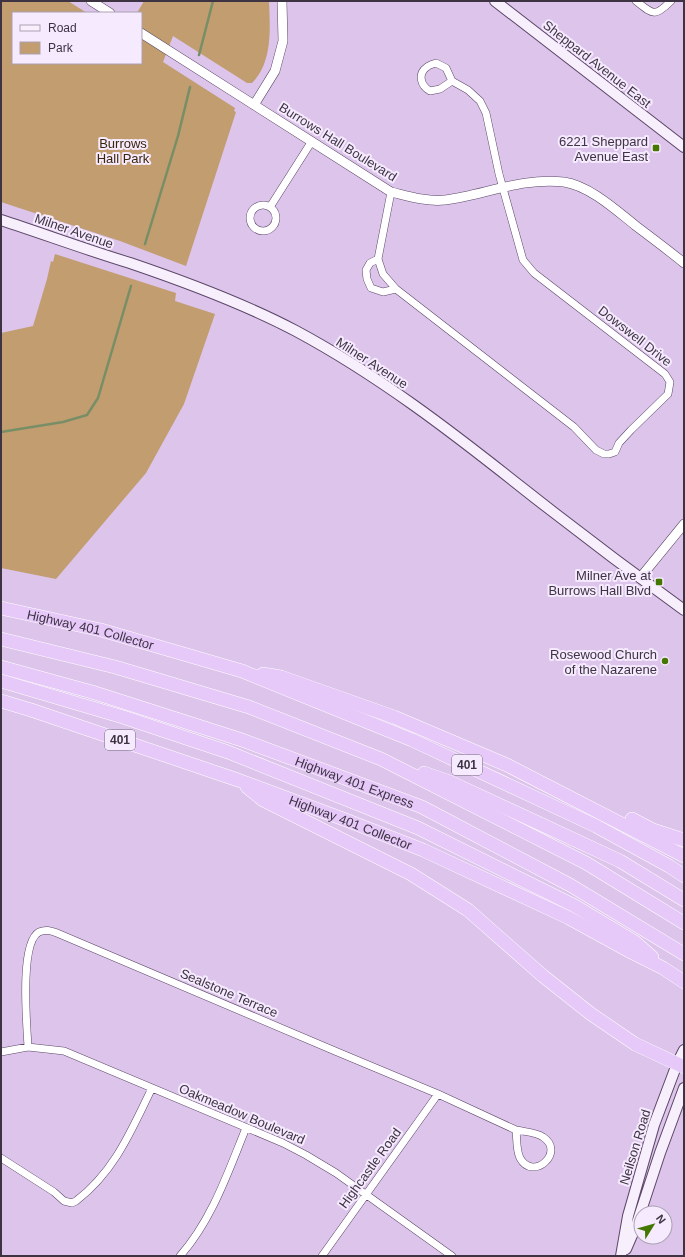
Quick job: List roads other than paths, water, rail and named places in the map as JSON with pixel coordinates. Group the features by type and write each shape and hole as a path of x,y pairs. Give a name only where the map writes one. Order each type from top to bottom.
{"highway":[{"name":"Highway 401 Collector","path":"1,608 101,630 242,671 412,740 596,826 669,866 684,876"},
{"name":"Highway 401 Express","path":"1,640 115,668 249,707 381,759 586,864 684,923"},
{"name":"Highway 401 Express","path":"1,667 92,692 242,740 422,807 570,885 684,954"},
{"path":"242,671 281,677 379,711 507,764 684,856"},
{"path":"1,680 122,717 228,752 418,828 575,906 635,942 663,968"},
{"name":"Highway 401 Collector","path":"1,701 238,780 423,850 569,918 663,968 684,982"},
{"path":"381,759 450,782 566,835 620,861 684,900"},
{"path":"507,764 526,767 653,830 684,840"},
{"path":"238,780 263,800 410,874 468,910 543,976 591,1014 635,1044 680,1065"}],"main road":[{"name":"Sheppard Avenue East","path":"495,1 684,147"},
{"name":"Milner Avenue","path":"1,220 146,268 211,292 253,310 313,340 377,380 460,439 584,536 684,610"},
{"name":"Neilson Road","path":"622,1256 628,1216 654,1126 680,1065 684,1050"},
{"name":"Neilson Road","path":"622,1256 636,1226 660,1153 684,1088"}],"street":[{"path":"91,1 108,12"},
{"path":"254,105 275,71 283,41 282,1"},
{"path":"636,1 645,10 652,13 659,12 671,1"},
{"name":"Burrows Hall Boulevard","path":"142,34 391,192 426,200 444,200 533,181 564,182 590,192 615,209 684,263"},
{"path":"436,63 446,68 452,81 440,89 430,91 424,88 421,82 422,74 427,67 436,63"},
{"name":"Dowswell Drive","path":"378,259 383,274 396,289 574,427 596,450 604,454 615,452 620,443 631,430 668,394 670,382 665,374 534,273 523,260 503,188 486,113 480,101 468,90 452,81"},
{"path":"270,207 312,141"},
{"path":"391,192 378,259 370,263 366,270 367,279 371,288 383,292 396,289"},
{"path":"640,578 684,524"},
{"name":"Sealstone Terrace","path":"28,1047 25,989 29,951 33,938 41,931 47,930 438,1094 516,1130 537,1134 546,1139 551,1149 548,1159 544,1163 540,1166 529,1166 520,1159 518,1154 516,1130"},
{"name":"Oakmeadow Boulevard","path":"1,1052 28,1047 64,1051 283,1144 306,1155 336,1173 452,1256"},
{"path":"1,1158 54,1192 59,1198 72,1203 98,1181 116,1158 130,1136 152,1088"},
{"name":"Highcastle Road","path":"322,1256 438,1094"},
{"path":"180,1256 199,1231 212,1209 246,1128"}],"waterway":[{"path":"199,55 213,1"},
{"path":"145,244 178,136 190,87"},
{"path":"1,432 63,422 87,415 98,398 131,286"}],"place":[{"name":"6221 Sheppard Avenue East","path":"656,148"},
{"name":"Milner Ave at Burrows Hall Blvd","path":"659,582"},
{"name":"Rosewood Church of the Nazarene","path":"665,661"}],"park label":[{"name":"Burrows Hall Park","path":"123,150"}]}
